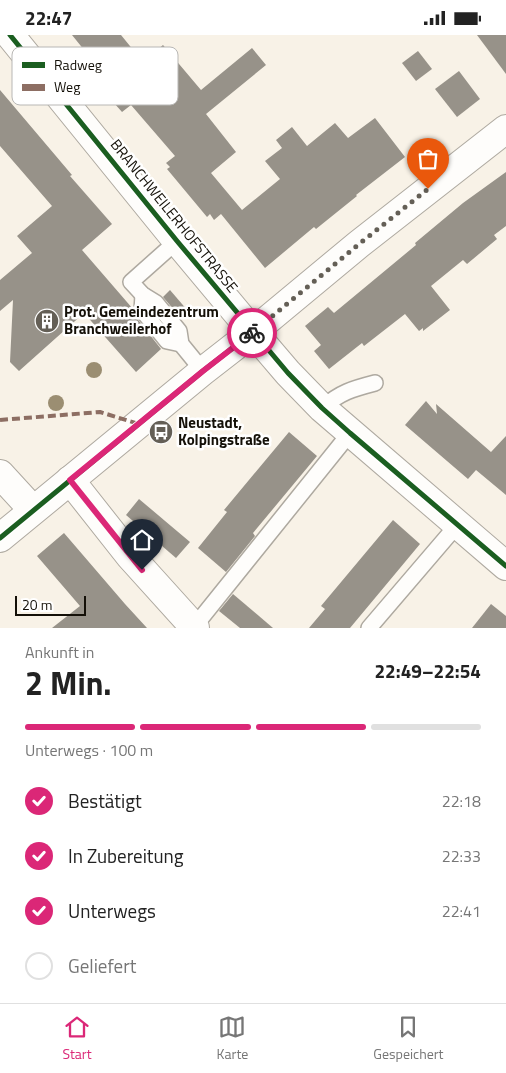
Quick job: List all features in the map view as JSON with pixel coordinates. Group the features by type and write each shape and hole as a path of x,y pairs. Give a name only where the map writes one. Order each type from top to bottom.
{"street":[{"name":"BRANCHWEILERHOFSTRASSE","path":"10,35 20,47"},
{"name":"BRANCHWEILERHOFSTRASSE","path":"67,105 177,241 288,373 322,408 350,433 506,566"},
{"path":"0,538 359,244 506,129"},
{"path":"0,474 34,510"},
{"path":"70,480 130,555 194,627"}],"lane":[{"path":"177,241 131,282 143,295 156,303 179,331 181,344 203,371"},
{"path":"322,408 333,399 350,390 375,383"},
{"path":"194,627 350,433"},
{"path":"369,628 458,524"}],"building":[{"path":"72,35 121,35 131,47 82,47"},
{"path":"477,35 506,35 506,74"},
{"path":"252,48 266,65 206,114 236,152 211,173 242,210 280,179 265,161 282,148 276,140 292,127 307,146 335,123 348,138 375,118 405,157 316,229 314,227 265,268 221,214 214,220 210,214 207,217 167,169 170,167 166,163 175,156 131,105 178,105 178,63 201,90"},
{"path":"418,51 432,69 416,81 402,63"},
{"path":"459,71 480,99 457,117 435,89"},
{"path":"0,90 112,224 82,250 133,309 135,316 161,349 136,372 84,313 19,371 10,362 13,300 0,311 0,280 32,253 17,236 52,206 0,146"},
{"path":"116,105 131,105 122,112"},
{"path":"506,172 506,226 494,235 497,239 467,264 463,260 431,286 450,310 423,331 423,328 419,331 405,314 364,346 362,343 329,369 314,351 321,345 305,326 328,307 334,313 463,203"},
{"path":"170,290 188,311 181,318 163,297"},
{"path":"426,401 437,414 436,404 491,452 506,436 506,495 476,470 468,479 405,425"},
{"path":"289,432 317,456 253,533 255,536 226,572 198,548 227,512 224,510"},
{"path":"139,499 190,542 176,558 126,515"},
{"path":"393,520 420,544 350,628 309,628 325,609 321,606"},
{"path":"64,533 147,628 52,628 80,606 37,556"},
{"path":"233,594 273,628 240,628 219,611"},
{"path":"491,604 506,616 506,628 472,628"}],"marked path":[{"path":"0,420 100,412 139,424"}],"cycle path":[{"path":"10,35 20,47"},
{"path":"67,105 177,241 288,373 322,408 350,433 506,566"},
{"path":"0,538 253,332"}],"way so far":[{"path":"252,333 428,189"}],"place":[{"name":"Prot. Gemeindezentrum Branchweilerhof","path":"47,321"},
{"name":"Neustadt, Kolpingstraße","path":"161,432"}],"route":[{"path":"142,570 70,480 252,333"}]}
